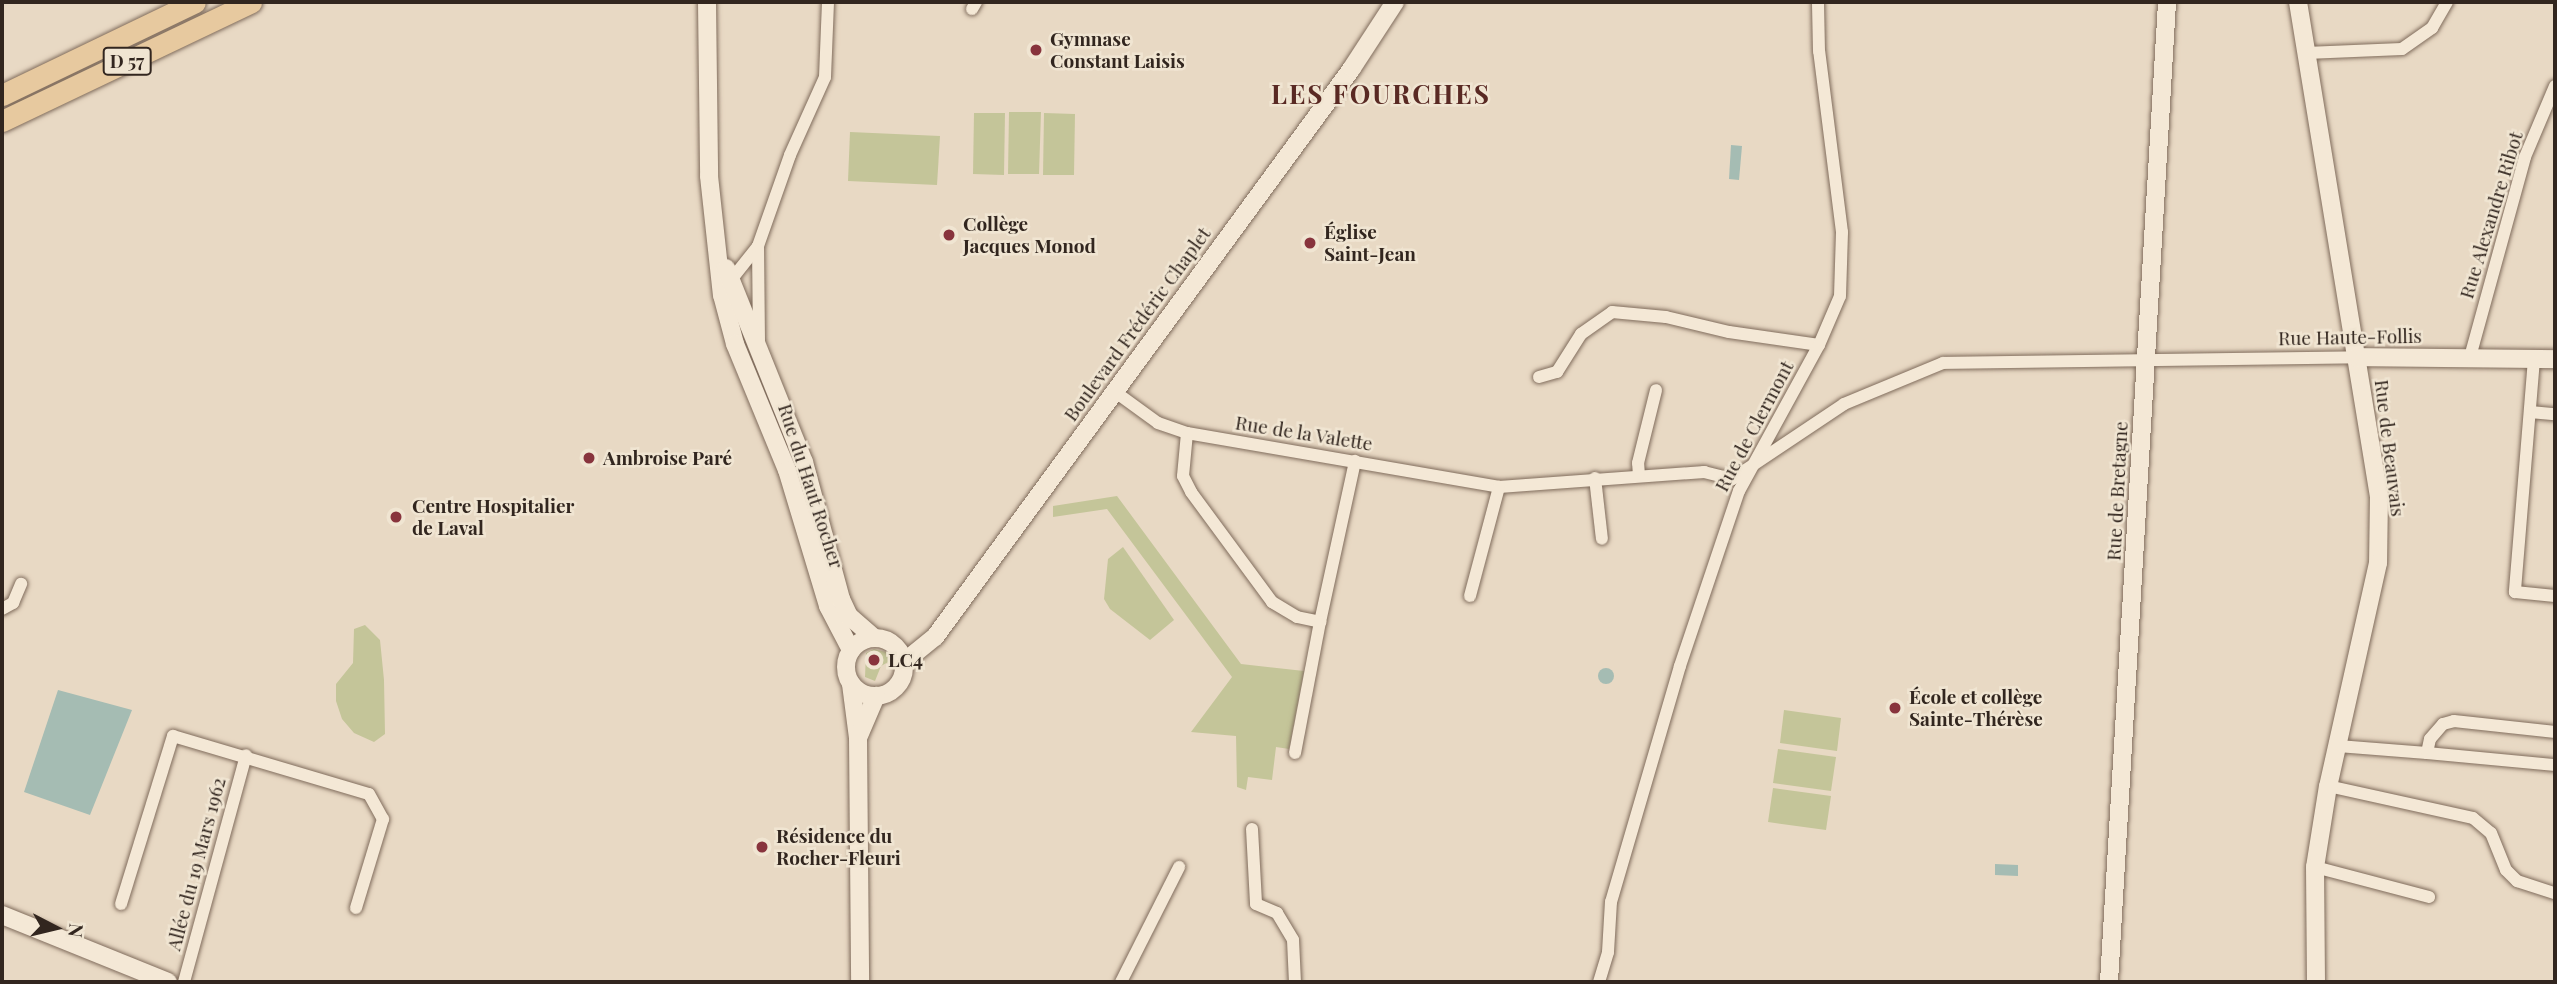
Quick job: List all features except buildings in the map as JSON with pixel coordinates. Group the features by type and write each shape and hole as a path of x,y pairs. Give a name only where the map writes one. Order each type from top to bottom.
{"main road":[{"name":"D 57","path":"2,95 195,2"},
{"name":"D 57","path":"2,121 251,2"}],"street":[{"name":"Rue du Haut Rocher","path":"707,2 709,176 718,252 730,296 804,462 841,599 855,622 873,637"},
{"path":"730,278 743,270 758,246 790,155 825,77 828,2"},
{"name":"Boulevard Frédéric Chaplet","path":"904,662 935,638 1395,2"},
{"name":"Rue de Clermont","path":"1599,982 1608,952 1611,902 1653,755 1749,468 1837,308 1843,269 1835,148 1819,51 1818,2"},
{"name":"Rue de Bretagne","path":"2109,982 2167,2"},
{"name":"Rue de Beauvais","path":"2298,2 2379,495 2378,563 2328,786 2315,867 2316,982"},
{"path":"2306,54 2402,49 2432,28 2447,2"},
{"name":"Rue Alexandre Ribot","path":"2470,357 2525,157 2555,86"},
{"path":"758,246 759,359"},
{"name":"Rue du Haut Rocher","path":"718,252 730,278 735,344 787,470 828,606 851,650"},
{"path":"730,296 759,291"},
{"path":"1539,377 1558,372 1581,334 1612,312 1666,317 1729,332 1819,345"},
{"name":"Rue Haute-Follis","path":"1749,468 1844,404 1943,363 2356,357 2555,359"},
{"path":"2534,359 2515,592 2555,596"},
{"path":"1639,476 1638,463 1656,390"},
{"name":"Rue de la Valette","path":"1114,391 1158,424 1187,433 1499,487 1704,472 1732,479 1749,468"},
{"path":"2530,412 2555,414"},
{"path":"1187,433 1182,476 1191,492 1272,602 1297,617 1320,622"},
{"path":"1295,753 1355,461"},
{"path":"1595,478 1602,539"},
{"path":"1470,596 1499,487"},
{"path":"2,609 13,603 21,584"},
{"path":"858,738 876,696 899,684 904,662 896,646 873,637 851,650 845,668 851,684 858,738 860,982"},
{"path":"851,684 859,692 876,696"},
{"path":"2427,753 2430,738 2443,724 2454,720 2555,732"},
{"path":"121,904 173,736 246,755 369,794 383,819 356,908"},
{"path":"2338,746 2555,765"},
{"name":"Allée du 19 Mars 1962","path":"184,982 246,755"},
{"path":"2328,786 2473,818 2491,833 2506,870 2517,881 2555,893"},
{"path":"1252,829 1256,904 1277,913 1293,940 1295,982"},
{"path":"1121,982 1179,867"},
{"path":"2315,867 2429,897"},
{"path":"2,915 168,982"}],"green space":[{"path":"1009,112 1041,112 1039,174 1008,174"},
{"path":"974,113 1005,113 1004,175 973,174"},
{"path":"1044,113 1075,114 1074,175 1043,175"},
{"path":"850,132 940,136 937,185 848,181"},
{"path":"1117,496 1241,664 1304,671 1289,749 1276,747 1272,780 1248,777 1246,790 1237,787 1236,736 1191,732 1232,677 1107,509 1053,517 1053,506"},
{"path":"1123,547 1174,620 1150,640 1110,609 1104,599 1108,559"},
{"path":"365,625 380,640 384,680 385,734 374,742 354,733 342,719 336,701 336,684 353,663 354,629"},
{"path":"874,649 886,652 892,660 881,666 875,681 865,677 866,653"},
{"path":"1784,710 1841,718 1837,751 1780,743"},
{"path":"1778,749 1836,757 1831,791 1773,783"},
{"path":"1773,788 1831,796 1826,830 1768,822"}],"shaded area":[{"path":"1731,145 1742,146 1739,180 1729,179"},
{"path":"1606,668 1612,670 1612,682 1606,684 1600,682 1598,676 1600,670"},
{"path":"58,690 132,710 90,815 24,792"},
{"path":"1995,864 2018,865 2018,876 1995,875"}],"place":[{"name":"Gymnase Constant Laisis","path":"1036,50"},
{"name":"Collège Jacques Monod","path":"949,235"},
{"name":"Église Saint-Jean","path":"1310,243"},
{"name":"Ambroise Paré","path":"589,458"},
{"name":"Centre Hospitalier de Laval","path":"396,517"},
{"name":"LC4","path":"874,660"},
{"name":"École et collège Sainte-Thérèse","path":"1895,708"},
{"name":"Résidence du Rocher-Fleuri","path":"762,847"}],"district":[{"name":"LES FOURCHES","path":"1381,94"}]}
